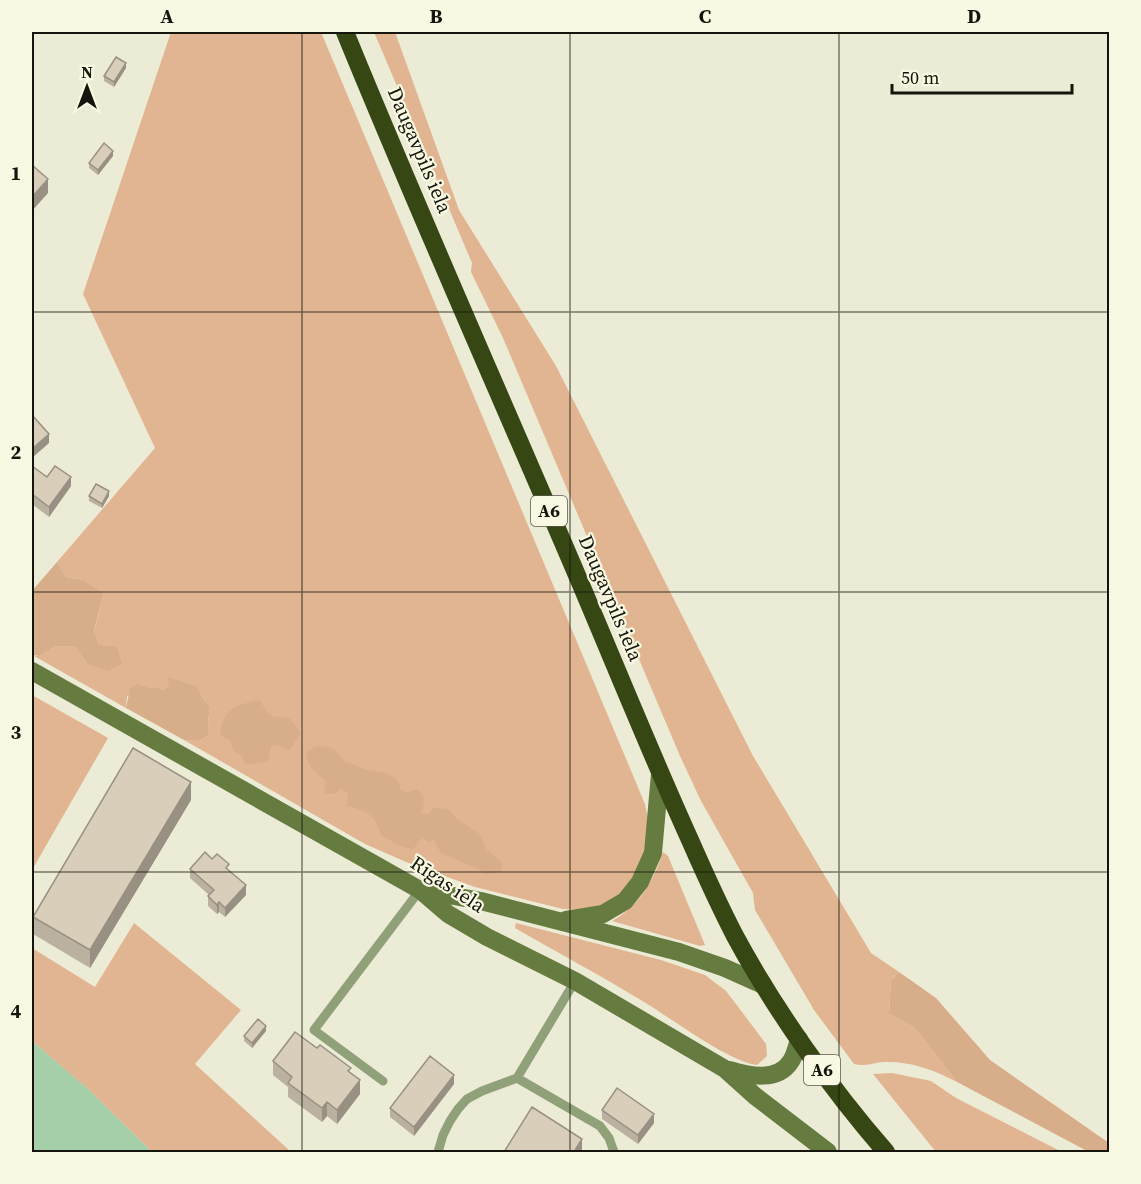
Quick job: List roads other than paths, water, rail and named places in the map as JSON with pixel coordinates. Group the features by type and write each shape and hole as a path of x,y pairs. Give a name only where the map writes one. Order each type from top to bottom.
{"highway":[{"name":"Daugavpils iela","path":"345,32 660,774 719,904 764,985 800,1039 886,1152"}],"main road":[{"name":"Rīgas iela","path":"32,671 420,890 448,914 467,925 574,981 725,1069 755,1096 828,1152"},
{"path":"556,921 603,914 625,901 640,882 653,853 660,774"},
{"path":"420,890 481,901 679,952 764,985"},
{"path":"725,1069 750,1076 773,1075 791,1063 800,1039"}],"lane":[{"path":"383,1082 314,1030 420,890"},
{"path":"438,1152 450,1121 467,1099 517,1078 574,981"},
{"path":"517,1078 600,1126 609,1138 614,1152"}]}
